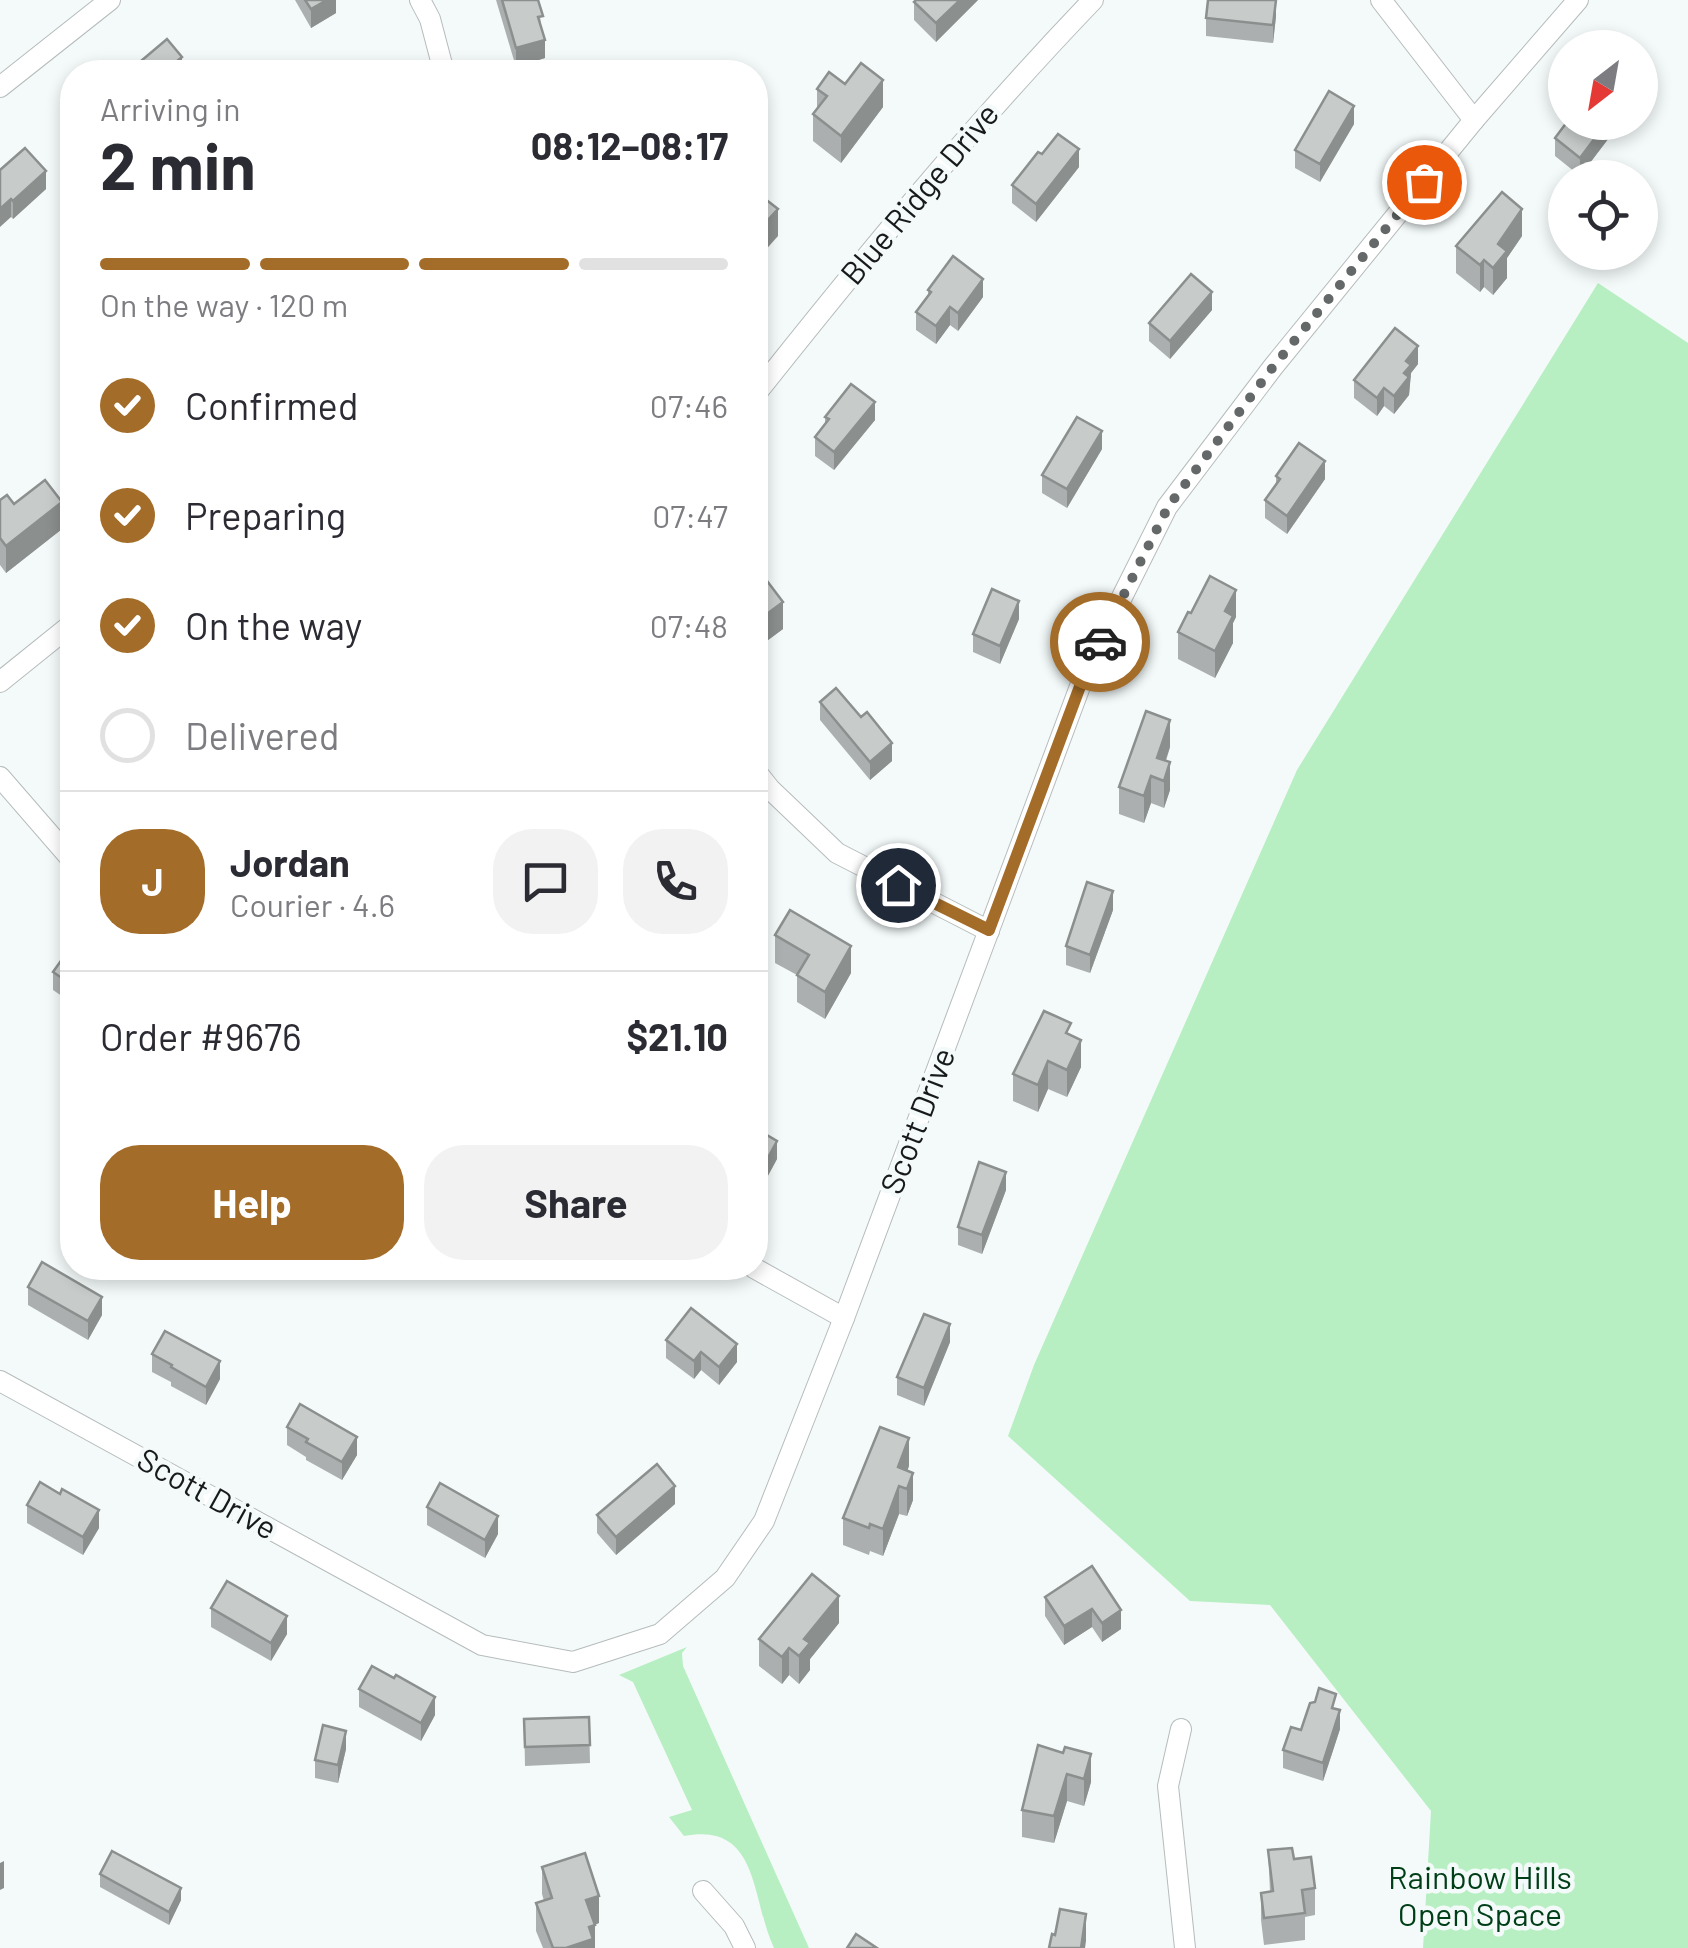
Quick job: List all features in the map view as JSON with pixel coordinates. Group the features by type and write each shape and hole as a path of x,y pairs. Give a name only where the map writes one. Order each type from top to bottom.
{"street":[{"path":"0,87 110,0"},
{"path":"420,0 441,60"},
{"name":"Blue Ridge Drive","path":"768,379 1006,92 1093,0"},
{"path":"1381,0 1474,120"},
{"name":"Scott Drive","path":"0,1381 482,1645 573,1662 660,1634 725,1578 764,1522 1088,665 1168,507 1273,367 1474,120 1578,0"},
{"path":"0,682 60,634"},
{"path":"0,777 60,846"},
{"path":"768,786 837,853 989,930"},
{"path":"768,1276 844,1318"},
{"path":"1182,1729 1168,1786 1185,1948"},
{"path":"703,1891 734,1926 746,1948"}],"green space":[{"name":"Rainbow Hills Open Space","path":"1598,283 1688,343 1688,1948 1423,1948 1431,1811 1270,1605 1190,1601 1008,1436 1034,1365 1297,770"},
{"path":"687,1647 682,1653 683,1666 809,1948 774,1948 749,1868 740,1852 727,1840 709,1835 684,1836 669,1817 692,1810 633,1682 619,1675"}],"building":[{"path":"305,0 327,0 311,9"},
{"path":"502,0 538,0 545,40 516,48"},
{"path":"916,0 960,0 936,23"},
{"path":"1208,0 1276,0 1273,25 1206,18"},
{"path":"167,39 182,57 178,60 142,60"},
{"path":"861,63 883,80 841,136 813,114 827,96 817,89 829,72 845,84"},
{"path":"1329,91 1354,106 1320,164 1295,150"},
{"path":"1058,134 1079,149 1036,204 1012,185"},
{"path":"1558,140 1594,140 1580,158"},
{"path":"25,148 46,171 0,209 0,170"},
{"path":"1502,192 1522,209 1498,244 1507,251 1493,268 1484,260 1480,265 1456,246"},
{"path":"768,201 778,209 768,220"},
{"path":"953,256 983,279 958,313 950,307 936,326 916,312"},
{"path":"1191,274 1212,292 1170,341 1149,323"},
{"path":"1395,328 1418,346 1406,361 1411,365 1404,373 1409,377 1394,396 1384,388 1377,398 1354,380"},
{"path":"851,384 875,402 834,452 815,437"},
{"path":"1077,417 1102,431 1067,489 1042,475"},
{"path":"1299,443 1325,461 1287,516 1265,500"},
{"path":"45,480 60,499 60,504 6,546 0,538 0,500 7,495 14,504"},
{"path":"1210,576 1236,590 1225,611 1233,616 1215,651 1178,632"},
{"path":"768,582 783,602 768,613"},
{"path":"992,589 1019,601 1000,646 973,634"},
{"path":"836,688 861,717 867,712 892,743 870,762 820,702"},
{"path":"1146,711 1170,720 1157,758 1170,762 1164,781 1151,776 1144,796 1119,787"},
{"path":"1087,882 1113,891 1090,955 1066,946"},
{"path":"790,910 851,946 825,992 797,975 809,955 775,935"},
{"path":"1044,1011 1071,1023 1066,1033 1081,1040 1067,1070 1048,1061 1038,1085 1013,1074"},
{"path":"768,1136 777,1141 768,1158"},
{"path":"979,1162 1006,1172 982,1235 958,1227"},
{"path":"42,1262 60,1272 60,1280 73,1280 102,1297 88,1321 28,1287"},
{"path":"691,1308 737,1344 719,1367 701,1352 694,1361 666,1340"},
{"path":"924,1314 950,1324 924,1388 897,1377"},
{"path":"165,1331 220,1361 206,1387 152,1354"},
{"path":"300,1404 357,1437 342,1462 287,1427"},
{"path":"880,1427 909,1438 898,1467 913,1473 907,1489 899,1486 883,1529 843,1518"},
{"path":"657,1464 675,1486 616,1537 597,1515"},
{"path":"40,1482 60,1494 62,1489 99,1510 83,1537 27,1505"},
{"path":"440,1483 498,1516 485,1540 427,1507"},
{"path":"1092,1566 1121,1610 1102,1623 1092,1609 1064,1626 1045,1597"},
{"path":"812,1574 839,1596 804,1639 810,1643 799,1656 789,1648 782,1657 759,1639"},
{"path":"227,1581 287,1616 271,1643 211,1608"},
{"path":"372,1666 435,1697 421,1723 359,1689"},
{"path":"1319,1688 1336,1694 1332,1708 1340,1710 1323,1763 1283,1750 1291,1727 1301,1730"},
{"path":"589,1717 590,1745 525,1747 524,1719"},
{"path":"323,1725 346,1731 338,1765 315,1760"},
{"path":"1038,1745 1063,1753 1065,1747 1091,1754 1084,1779 1067,1774 1054,1816 1022,1810"},
{"path":"1292,1848 1294,1859 1311,1857 1315,1888 1302,1890 1305,1913 1264,1918 1261,1893 1273,1891 1268,1850"},
{"path":"112,1851 181,1888 169,1912 100,1874"},
{"path":"585,1853 599,1896 586,1900 595,1925 589,1927 593,1939 553,1948 536,1903 552,1898 542,1867"},
{"path":"1060,1909 1086,1914 1081,1948 1049,1948"},
{"path":"856,1934 877,1948 847,1948"}],"way so far":[{"path":"1100,642 1168,507 1273,367 1424,182"}],"route":[{"path":"898,885 989,930 1100,642"}]}
